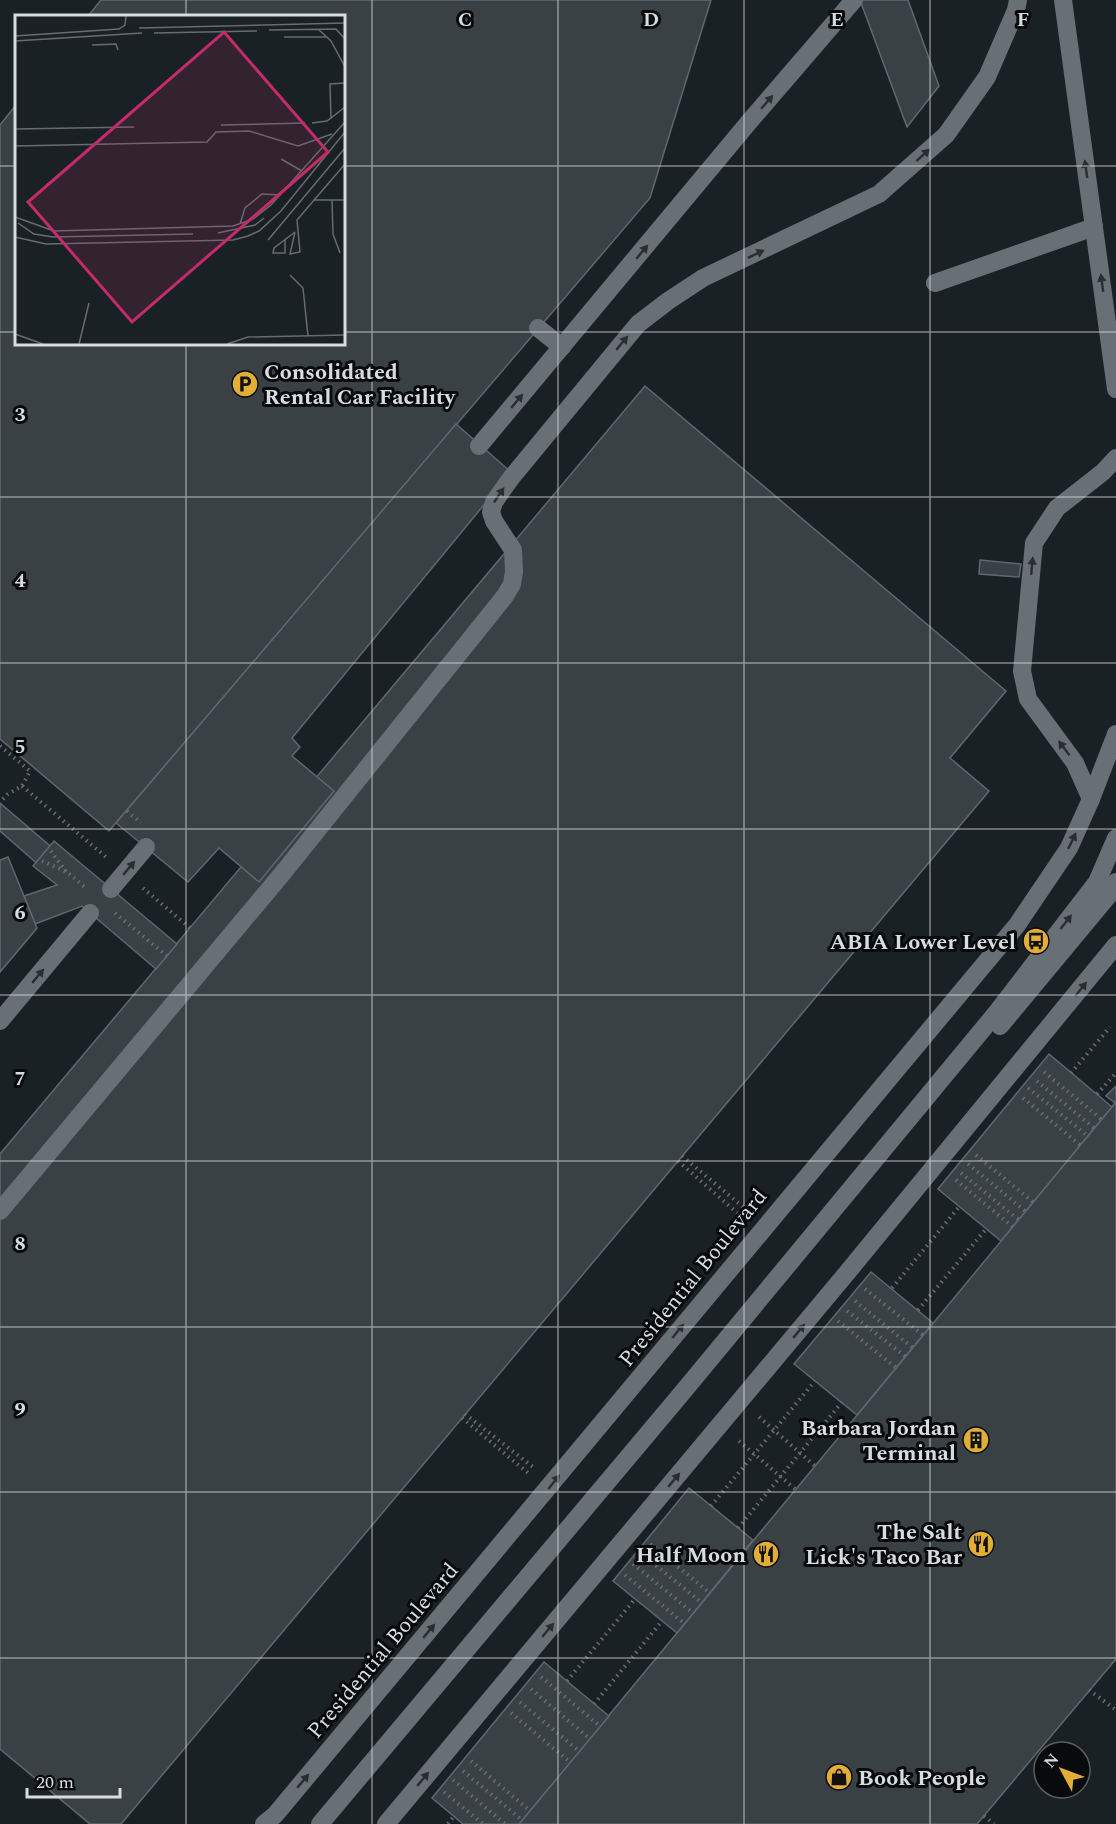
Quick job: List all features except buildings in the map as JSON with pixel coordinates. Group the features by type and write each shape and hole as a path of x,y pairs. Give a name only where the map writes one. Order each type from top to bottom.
{"main road":[{"path":"479,446 749,122 854,0"},
{"path":"0,1211 282,874 505,596 512,584 513,550 494,521 491,512 494,502 511,478 638,324 703,278 879,194 946,135 987,77 1016,10 1018,0"},
{"path":"1064,0 1116,389"},
{"path":"935,283 1094,227"},
{"path":"538,328 562,347"},
{"path":"1091,799 1075,763 1028,699 1022,671 1034,543 1057,508 1103,472 1116,458"},
{"name":"Presidential Boulevard","path":"264,1824 275,1815 548,1490 765,1225 1017,925 1069,848 1116,734"},
{"path":"320,1824 682,1393 997,1012 1097,882 1116,838"},
{"path":"111,889 146,848"},
{"path":"333,1824 585,1526 803,1258 965,1070 1108,896 1116,882"},
{"path":"0,1021 90,913"},
{"path":"386,1824 846,1274 1116,945"}],"path":[{"path":"0,746 31,768 22,786 0,802"},
{"path":"22,786 110,860"},
{"path":"51,851 67,872"},
{"path":"1071,1073 1110,1027"},
{"path":"1026,1056 1101,1119"},
{"path":"1097,1094 1116,1073"},
{"path":"1011,1074 1088,1136"},
{"path":"949,1149 1025,1211"},
{"path":"678,1161 745,1219"},
{"path":"937,1164 1013,1227"},
{"path":"892,1288 959,1207"},
{"path":"918,1310 986,1229"},
{"path":"846,1274 923,1335"},
{"path":"844,1308 906,1357"},
{"path":"711,1506 815,1381"},
{"path":"738,1528 842,1402"},
{"path":"465,1414 536,1469"},
{"path":"608,1560 685,1623"},
{"path":"567,1681 635,1599"},
{"path":"594,1704 662,1621"},
{"path":"522,1662 600,1726"},
{"path":"501,1686 579,1751"},
{"path":"1089,1690 1116,1710"},
{"path":"443,1755 522,1820"},
{"path":"425,1777 483,1824"},
{"path":"984,1815 994,1824"},
{"path":"448,1824 454,1816"}],"place":[{"name":"Consolidated Rental Car Facility","path":"245,384"},
{"name":"ABIA Lower Level","path":"1036,941"},
{"name":"Barbara Jordan Terminal","path":"976,1440"},
{"name":"The Salt Lick's Taco Bar","path":"981,1544"},
{"name":"Half Moon","path":"766,1554"},
{"name":"Book People","path":"839,1777"}]}
